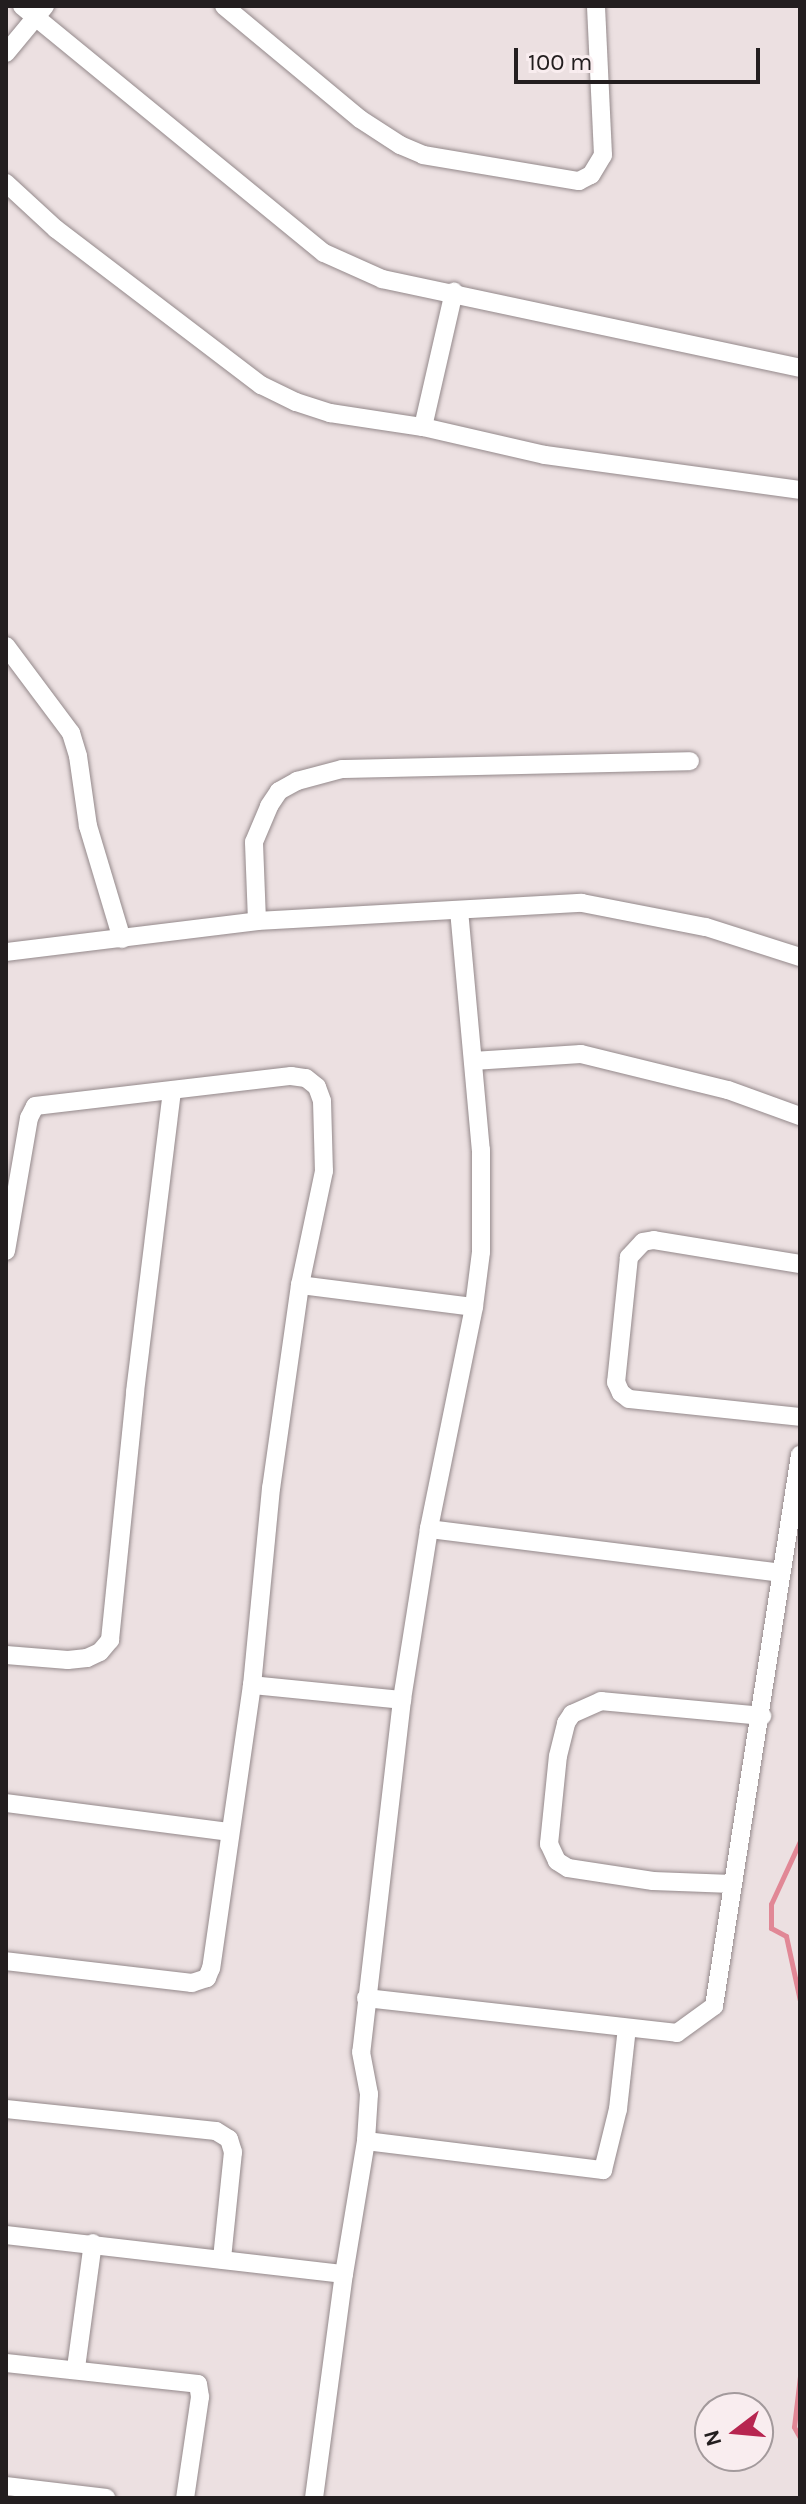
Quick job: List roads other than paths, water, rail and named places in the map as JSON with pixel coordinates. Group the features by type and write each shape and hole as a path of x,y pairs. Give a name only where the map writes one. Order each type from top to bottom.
{"street":[{"path":"224,6 360,119 400,145 423,155 579,181 591,175 603,155 596,6"},
{"path":"6,53 34,10 324,253 382,279 800,368"},
{"path":"6,183 56,229 261,385 330,413 423,427 545,455 800,490"},
{"path":"423,427 454,292"},
{"path":"6,646 71,733 78,756 88,826 122,939"},
{"path":"257,921 252,859 254,842 279,791 297,781 342,769 690,761"},
{"path":"6,952 257,921 582,903 616,907 706,927 800,957"},
{"path":"314,2498 344,2274 366,2141 369,2094 361,2052 402,1700 429,1529 474,1307 484,1191 459,910"},
{"path":"473,1061 581,1054 728,1090 800,1116"},
{"path":"6,1251 31,1110 43,1103 291,1076 306,1078 317,1087 324,1125 324,1171 300,1285 271,1488 252,1685 211,1968 201,1982 6,1961"},
{"path":"6,1655 68,1660 87,1658 100,1652 110,1640 135,1392 172,1091"},
{"path":"800,1264 654,1240 643,1242 629,1257 616,1382 621,1393 629,1399 800,1417"},
{"path":"300,1285 474,1307"},
{"path":"366,1998 677,2033 714,2006 762,1716 800,1455"},
{"path":"429,1529 781,1573"},
{"path":"252,1685 402,1700"},
{"path":"732,1884 653,1881 568,1868 557,1861 549,1844 558,1756 566,1723 572,1714 601,1701 762,1716"},
{"path":"6,1803 229,1832"},
{"path":"366,2141 603,2170 618,2109 627,2028"},
{"path":"6,2109 216,2131 229,2139 233,2152 222,2259"},
{"path":"6,2235 344,2274"},
{"path":"76,2368 93,2243"},
{"path":"6,2363 76,2368 198,2384 200,2397 185,2498"},
{"path":"6,2486 106,2498"}],"waterway":[{"path":"800,1841 771,1904 771,1928 786,1936 800,2001"},
{"path":"800,2376 794,2427 800,2438"}]}
